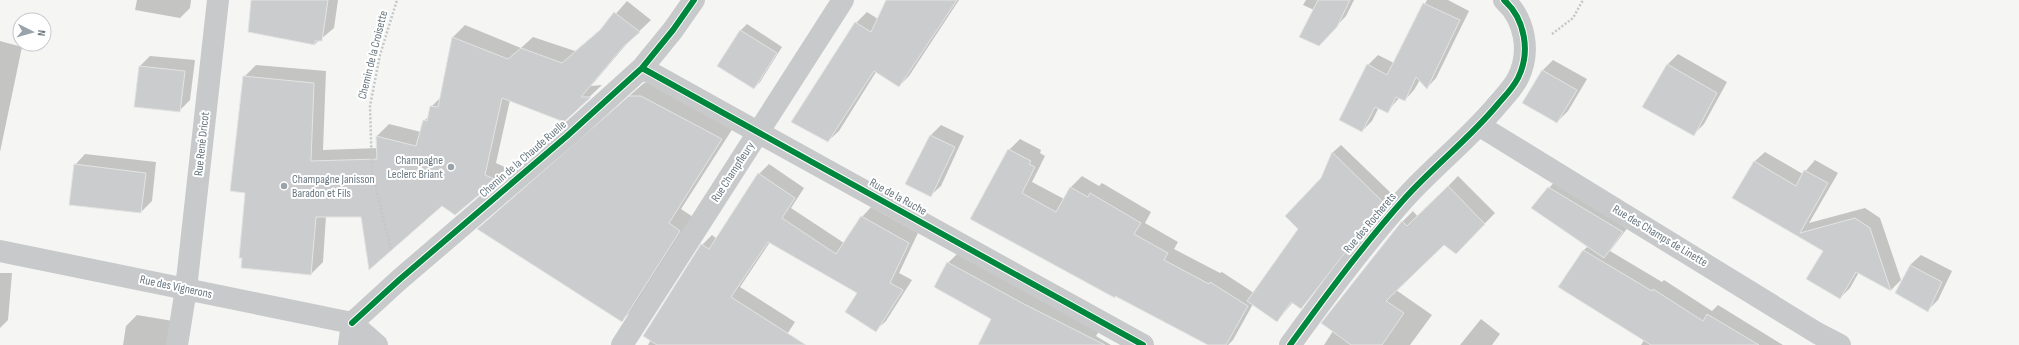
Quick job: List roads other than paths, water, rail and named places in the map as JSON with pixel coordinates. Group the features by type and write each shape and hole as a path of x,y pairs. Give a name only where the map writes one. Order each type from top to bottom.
{"street":[{"name":"Rue René Dricot","path":"177,345 186,289 218,0"},
{"name":"Chemin de la Chaude Ruelle","path":"352,323 398,280 567,136 642,68 673,30 694,0"},
{"name":"Rue Champfleury","path":"622,345 844,0"},
{"name":"Rue des Rocherets","path":"1290,345 1343,273 1407,196 1480,126 1518,78 1524,62 1525,46 1523,32 1518,17 1504,0"},
{"name":"Rue de la Ruche","path":"642,68 1143,345"},
{"name":"Rue des Champs de Linette","path":"1480,126 1817,333 1840,345"},
{"name":"Rue des Vignerons","path":"0,251 352,323"},
{"path":"349,345 352,323"},
{"path":"352,323 377,345"}],"place":[{"name":"Champagne Leclerc Briant","path":"451,167"},
{"name":"Champagne Janisson Baradon et Fils","path":"284,186"}]}
